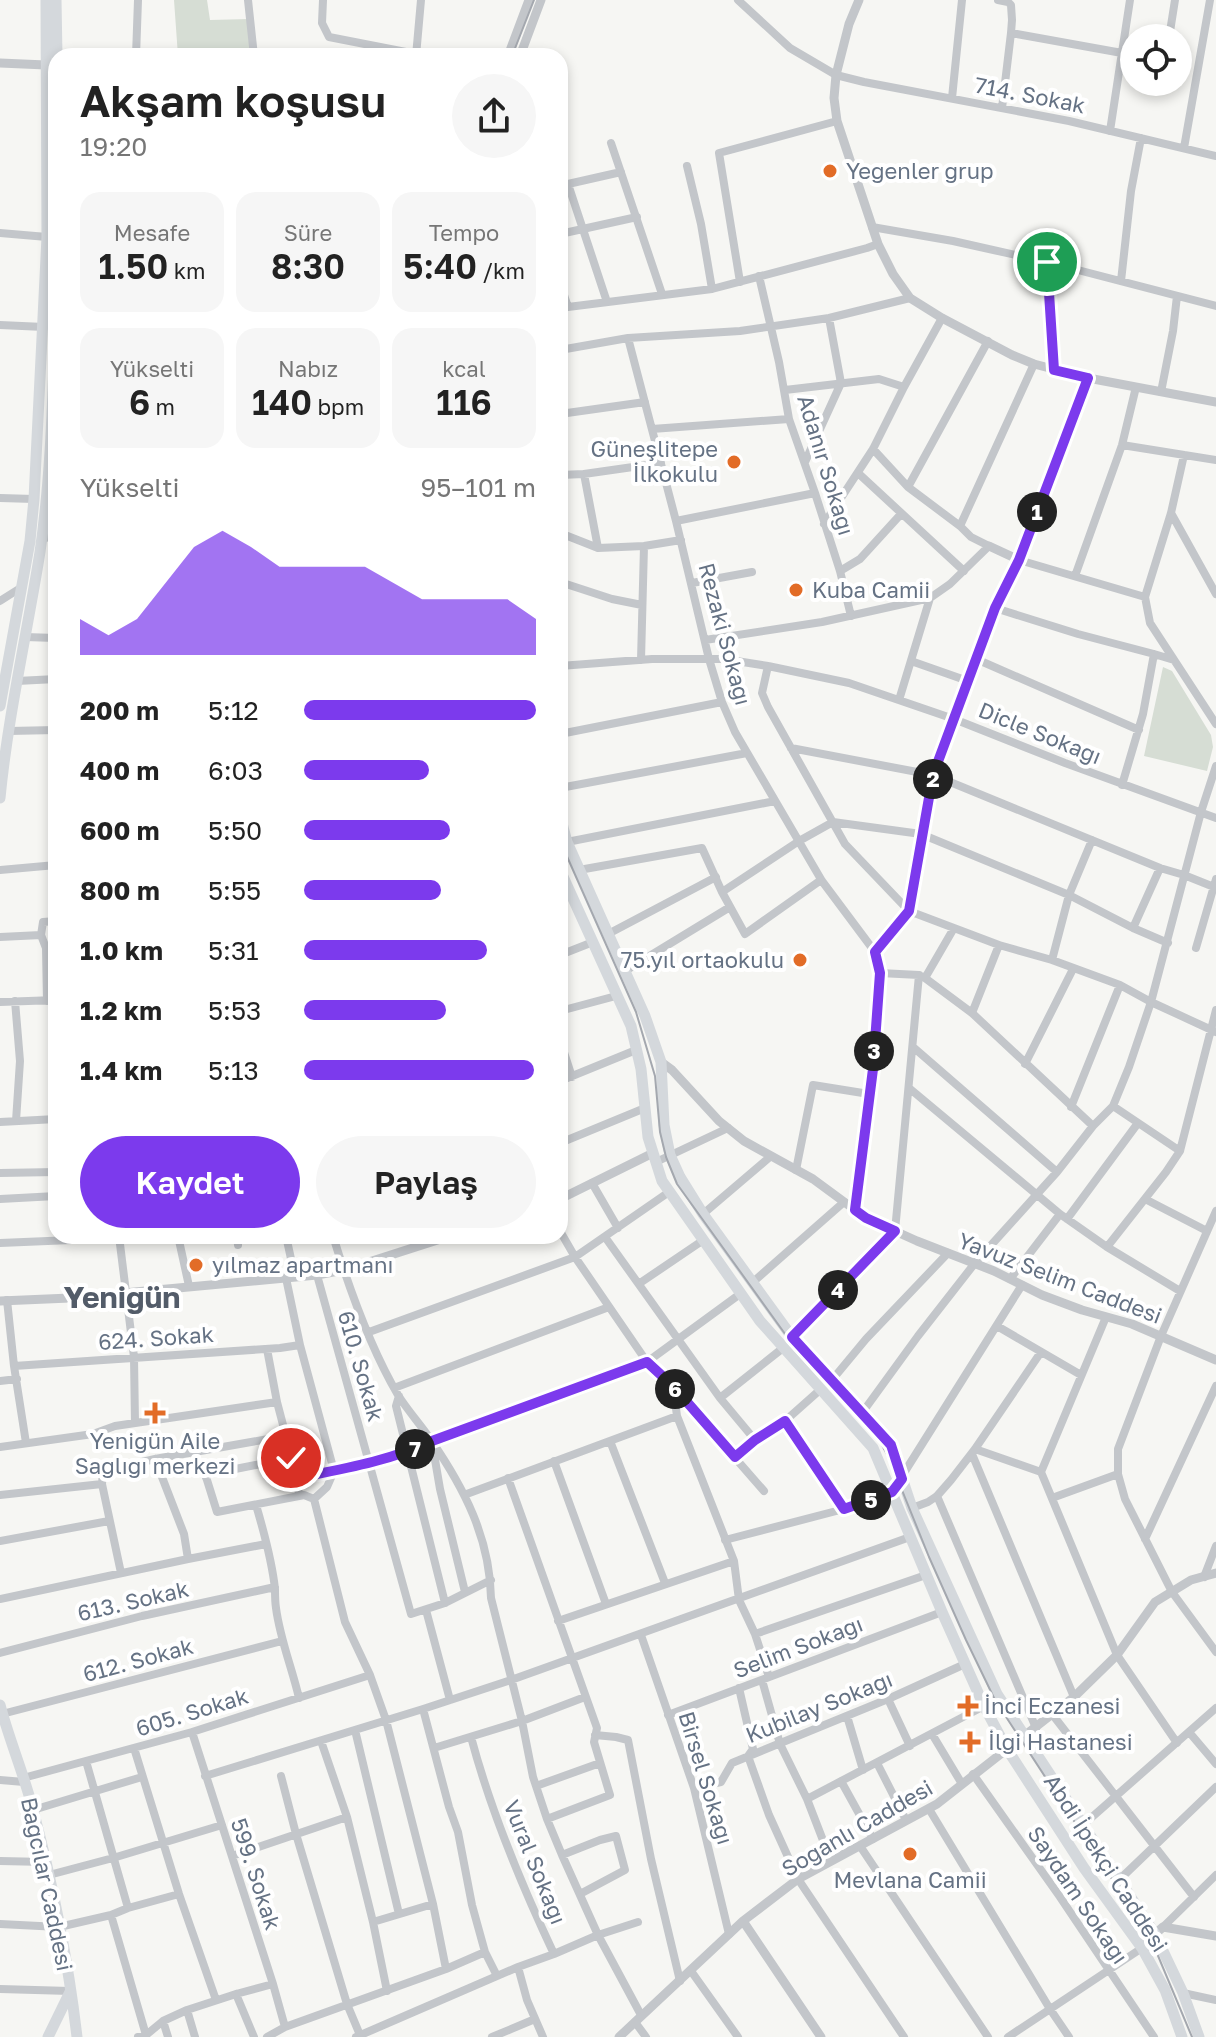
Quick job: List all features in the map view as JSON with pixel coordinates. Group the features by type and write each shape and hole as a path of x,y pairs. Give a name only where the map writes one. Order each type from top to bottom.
{"main road":[{"path":"46,0 50,48"},
{"path":"56,0 57,48"},
{"path":"0,706 30,541 34,499 48,194"},
{"path":"0,798 48,488"},
{"name":"Abdi İpekçi Caddesi","path":"568,844 645,1016 661,1062 664,1125 670,1155 680,1177 792,1337 891,1445 912,1508 997,1694 1120,1879 1159,1930 1199,2037"},
{"name":"Abdi İpekçi Caddesi","path":"568,888 631,1026 641,1069 648,1137 662,1181 740,1294 783,1348 873,1448 984,1706 1007,1749 1084,1868 1142,1948 1165,1990 1182,2037"},
{"name":"Bağcılar Caddesi","path":"1,1712 33,1810 47,1868 54,1927 70,1991 76,2032"},
{"path":"48,2037 70,1991"},
{"path":"55,2023 62,2019 76,2032"}],"street":[{"path":"136,48 138,0"},
{"path":"248,0 253,48"},
{"path":"323,0 322,23 329,37 382,48"},
{"path":"417,48 421,0"},
{"path":"511,48 529,0"},
{"path":"523,48 541,0"},
{"name":"714. Sokak","path":"738,0 790,48 836,75 1216,156"},
{"path":"859,0 849,24 836,75 834,98 837,121 878,244 910,298 986,346 1033,367 1216,402"},
{"path":"952,98 962,0"},
{"path":"998,0 1011,5 1012,20 1002,108"},
{"path":"1126,24 1130,0"},
{"path":"1171,24 1175,0"},
{"path":"1184,148 1213,0"},
{"path":"1011,33 1120,53"},
{"path":"0,63 48,63"},
{"path":"1110,131 1120,66"},
{"path":"740,282 719,153 837,121"},
{"path":"1121,281 1131,191 1141,138"},
{"path":"611,143 662,294"},
{"path":"687,166 712,289"},
{"path":"568,184 621,172"},
{"path":"568,195 607,302"},
{"path":"568,232 637,217"},
{"path":"872,227 1047,262 1216,306"},
{"path":"0,233 47,237"},
{"path":"568,307 712,289 878,244"},
{"path":"1047,262 1054,370"},
{"name":"Adanır Sokağı","path":"759,276 789,419 840,571 851,616"},
{"path":"1161,392 1177,296"},
{"path":"568,349 628,338 689,336 771,327 829,318 910,298"},
{"path":"805,462 841,383 829,318"},
{"path":"824,524 873,449 941,320"},
{"path":"0,325 44,327"},
{"name":"Rezaki Sokağı","path":"628,338 722,702 735,732 821,880 875,952 880,973 855,1210"},
{"path":"908,487 986,346"},
{"path":"960,526 1033,367"},
{"path":"875,952 909,911 933,775 995,608 1019,560 1088,378"},
{"path":"785,390 879,379 904,387"},
{"path":"1075,576 1122,445 1136,387"},
{"path":"568,413 645,402"},
{"path":"652,429 789,419"},
{"path":"1122,445 1216,460"},
{"path":"873,449 908,487 971,537 1019,560 1145,597"},
{"path":"1184,455 1171,513 1145,597 1150,623 1216,724"},
{"path":"568,475 661,463"},
{"path":"858,473 964,571"},
{"path":"584,474 598,548"},
{"path":"676,521 815,493"},
{"path":"0,498 34,499"},
{"path":"1171,513 1216,594"},
{"path":"840,571 860,559 901,514"},
{"path":"568,536 598,548 644,546 681,540"},
{"path":"41,538 48,538"},
{"path":"641,660 644,546"},
{"path":"705,640 851,616 930,598 950,584 989,546"},
{"path":"692,583 752,572"},
{"path":"568,585 642,605"},
{"path":"0,601 22,587"},
{"path":"899,700 930,598"},
{"path":"995,608 1174,660"},
{"path":"25,637 48,638"},
{"path":"1122,785 1143,714 1154,654"},
{"name":"Dicle Sokağı","path":"568,665 641,660 724,659 849,683 954,719 1216,818"},
{"path":"976,659 1139,730"},
{"path":"911,661 968,681"},
{"path":"768,666 762,693 768,707 845,844 909,911 1120,985 1214,1031"},
{"path":"17,681 48,679"},
{"path":"568,732 722,702"},
{"path":"9,731 48,730"},
{"path":"791,748 933,775 1160,868 1215,883 1196,948"},
{"path":"568,787 747,753"},
{"path":"862,1413 975,1263 1113,1106 1151,1002 1216,766"},
{"path":"568,842 775,801"},
{"path":"722,892 833,822 921,834 1069,895 1168,943"},
{"path":"1052,960 1069,895 1092,840"},
{"path":"579,870 702,848 745,934 821,880"},
{"path":"0,870 48,866"},
{"path":"1133,928 1160,868"},
{"path":"608,934 716,877"},
{"path":"625,971 730,907"},
{"path":"48,922 43,922 41,935 48,965"},
{"path":"792,1337 895,1231 922,976 954,928"},
{"path":"0,937 41,935"},
{"path":"568,952 593,942"},
{"path":"972,1013 999,945"},
{"path":"1025,1064 1073,969"},
{"path":"880,973 922,976 972,1013 1093,1126"},
{"path":"1071,1107 1120,985"},
{"path":"568,1009 616,996"},
{"path":"0,1002 48,1000"},
{"path":"15,1001 20,1061 16,1121"},
{"path":"1107,1247 1180,1151 1214,1031 1216,1010"},
{"path":"913,1047 1057,1172"},
{"path":"568,1078 636,1050"},
{"name":"Yavuz Selim Caddesi","path":"661,1062 719,1121 744,1141 813,1179 866,1218 1082,1310 1132,1324 1216,1360"},
{"path":"568,1065 572,1077"},
{"path":"796,1170 813,1085 869,1094"},
{"path":"909,1088 1064,1216 1107,1247 1180,1291"},
{"path":"1113,1106 1180,1151"},
{"path":"568,1140 645,1108"},
{"path":"0,1122 48,1119"},
{"path":"1010,1279 1138,1123"},
{"path":"568,1195 654,1158 670,1155 728,1128"},
{"path":"703,1214 771,1156"},
{"path":"0,1173 48,1172"},
{"path":"592,1183 618,1228"},
{"path":"369,1332 575,1257 669,1192"},
{"path":"0,1199 48,1196"},
{"path":"1145,1199 1207,1231"},
{"path":"753,1282 844,1202"},
{"path":"1216,1211 1161,1336 1118,1449 1118,1474 1125,1499 1172,1592 1216,1652"},
{"path":"605,1237 720,1398 755,1440"},
{"path":"0,1243 48,1241"},
{"path":"640,1283 702,1241"},
{"path":"120,1244 134,1357 135,1423"},
{"path":"180,1244 189,1286"},
{"path":"287,1244 300,1345 334,1471 327,1487 314,1499"},
{"path":"336,1244 369,1332 397,1392 432,1441 464,1495 481,1532 491,1580 491,1598 536,1786 562,1855 646,2037"},
{"path":"26,1443 4,1300 70,1298 317,1275 344,1270 425,1244"},
{"path":"568,1244 647,1362 673,1386 764,1491"},
{"path":"832,1380 866,1339 948,1253"},
{"name":"610. Sokak","path":"317,1275 407,1604 411,1614 426,1610"},
{"path":"725,1540 844,1509 892,1492 1022,1285"},
{"path":"297,1478 408,1453 432,1441 647,1362 740,1294"},
{"path":"397,1392 609,1307"},
{"path":"1106,1317 1041,1472 1117,1655 1177,1743"},
{"path":"997,1326 1081,1375"},
{"name":"624. Sokak","path":"14,1366 300,1345"},
{"path":"720,1398 783,1348"},
{"path":"267,1349 299,1496"},
{"path":"912,1508 937,1496 974,1451 1041,1352"},
{"path":"0,1381 17,1379"},
{"path":"673,1386 677,1416 734,1561 739,1600 755,1634 780,1744 807,1799 831,1861"},
{"path":"1145,1539 1216,1386"},
{"path":"735,1457 785,1421 821,1389"},
{"path":"397,1392 396,1406 445,1603"},
{"path":"0,1447 277,1402"},
{"path":"464,1495 677,1416"},
{"path":"785,1421 844,1509"},
{"path":"121,1573 102,1484 103,1471 285,1436"},
{"path":"432,1441 440,1489 465,1592"},
{"path":"610,1441 665,1583"},
{"path":"974,1451 1041,1472"},
{"path":"974,1451 1074,1697"},
{"path":"291,1458 205,1475 217,1512 304,1495 314,1499"},
{"path":"155,1459 184,1534 188,1559"},
{"path":"554,1461 606,1604"},
{"path":"1052,1498 1118,1474"},
{"path":"508,1478 597,1728 594,1742 610,1795 547,1819"},
{"path":"0,1495 102,1484"},
{"path":"937,1496 1036,1728"},
{"path":"314,1499 345,1622 370,1675 386,1720 433,1904 446,1969"},
{"path":"256,1505 266,1537 282,1641 299,1698"},
{"path":"0,1541 109,1521"},
{"path":"205,1776 511,1680 910,1537"},
{"path":"0,1599 266,1544"},
{"path":"1204,1577 1216,1546"},
{"path":"558,1621 734,1561"},
{"path":"1024,1736 1074,1697 1117,1655 1155,1602 1191,1580 1216,1573"},
{"path":"755,1634 926,1575"},
{"path":"450,1700 426,1610 491,1580"},
{"name":"613. Sokak","path":"0,1653 142,1616 275,1587"},
{"name":"Selim Sokağı","path":"668,1715 942,1612"},
{"name":"Birsel Sokağı","path":"641,1635 694,1788 729,1934"},
{"name":"612. Sokak","path":"1,1712 282,1641"},
{"name":"Kubilay Sokağı","path":"694,1788 721,1782 732,1763 965,1664"},
{"name":"605. Sokak","path":"0,1780 24,1780 192,1732 370,1675"},
{"path":"739,1688 753,1749 748,1756 769,1815 798,1879 904,2037"},
{"path":"434,1748 522,1721 585,1697"},
{"path":"888,1699 910,1746"},
{"path":"807,1799 984,1706"},
{"path":"1083,1825 1216,1708"},
{"path":"423,1709 458,1832 485,1952 497,1976"},
{"path":"1052,1714 1194,1897"},
{"path":"847,1716 863,1770"},
{"path":"355,1730 399,1914"},
{"name":"599. Sokak","path":"192,1732 285,2027"},
{"path":"1189,1732 1216,1764"},
{"path":"932,1734 962,1784"},
{"path":"595,1735 628,1740 651,1859 680,1981"},
{"name":"Vural Sokağı","path":"471,1737 501,1831 554,1954 638,1922"},
{"path":"321,1741 347,1817 387,1991"},
{"path":"134,1748 216,2000"},
{"name":"Soğanlı Caddesi","path":"619,2037 743,1921 798,1879 943,1801 1007,1749"},
{"path":"86,1761 128,1908"},
{"path":"536,1786 600,1763"},
{"path":"877,1763 906,1820"},
{"name":"Saydam Sokağı","path":"973,1774 1154,2037"},
{"path":"281,1776 358,2036 554,1954"},
{"path":"33,1810 142,1777"},
{"path":"841,1781 873,1839"},
{"path":"1120,1879 1216,1787"},
{"path":"929,1809 1069,2037"},
{"path":"232,1856 347,1817"},
{"path":"0,1861 47,1868 113,1858 222,1825"},
{"path":"562,1855 616,1836 625,1870 580,1894"},
{"path":"860,1846 988,2037"},
{"path":"1008,2037 1142,1948 1216,1875"},
{"path":"0,1924 54,1927 111,1915 179,1894"},
{"path":"373,1922 433,1904"},
{"path":"111,1915 142,2036 163,2021 187,2010 273,1984"},
{"path":"743,1921 821,2037"},
{"path":"1159,1930 1216,1936"},
{"path":"267,2037 285,2027 485,1952"},
{"path":"518,1967 543,2037"},
{"path":"691,1971 738,2037"},
{"path":"0,1989 70,1991"},
{"path":"1183,1993 1216,2000"},
{"path":"236,1994 254,2037"},
{"path":"187,2010 195,2037"},
{"path":"492,2037 535,2019"},
{"path":"163,2021 168,2037"}],"shaded area":[{"path":"174,0 207,0 210,20 249,19 253,48 177,48"},
{"path":"1163,667 1172,671 1211,735 1213,747 1207,771 1144,756"}],"tram line":[{"path":"515,48 534,0"},
{"path":"568,859 636,1012 655,1076 660,1132 677,1184 788,1338 877,1436 995,1700 1151,1939 1192,2037"}],"place":[{"name":"Yegenler grup","path":"830,171"},
{"name":"Güneşlitepe İlkokulu","path":"734,462"},
{"name":"Kuba Camii","path":"796,590"},
{"name":"75.yıl ortaokulu","path":"800,960"},
{"name":"yılmaz apartmanı","path":"196,1265"},
{"name":"Yenigün Aile Sağlığı merkezi","path":"155,1413"},
{"name":"İnci Eczanesi","path":"968,1706"},
{"name":"İlgi Hastanesi","path":"970,1742"},
{"name":"Mevlana Camii","path":"910,1854"}],"district":[{"name":"Yenigün","path":"122,1298"}],"route":[{"path":"291,1458 297,1478 408,1453 432,1441 647,1362 673,1386 735,1457 785,1421 844,1509 892,1492 902,1479 891,1445 792,1337 895,1231 855,1210 873,1069 880,973 875,952 909,911 933,775 995,608 1019,560 1088,378 1054,370 1047,262"}]}
